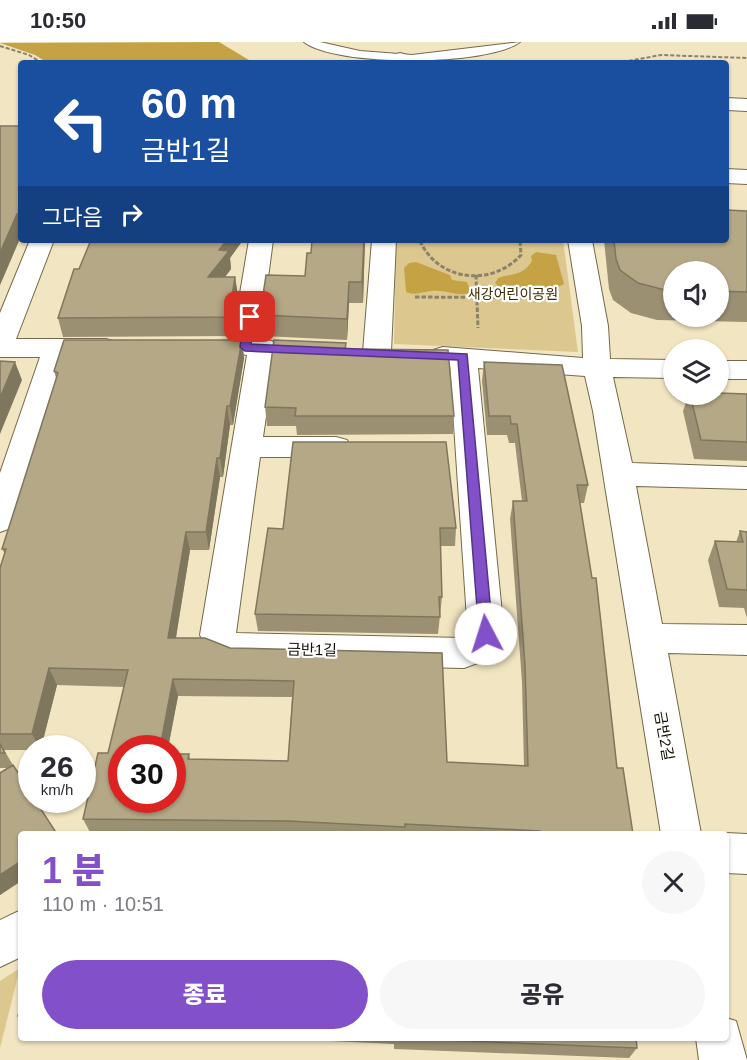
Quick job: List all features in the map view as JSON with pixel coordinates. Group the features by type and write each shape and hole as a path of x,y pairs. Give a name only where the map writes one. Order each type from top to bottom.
{"street":[{"path":"729,104 747,105"},
{"path":"729,176 747,177"},
{"path":"729,188 747,189"},
{"path":"41,243 0,347 128,348"},
{"name":"금반1길","path":"261,243 248,447 218,636 223,644 233,648 464,653 481,647 486,634 459,448 471,346"},
{"path":"384,243 388,353 471,346 597,368 663,369"},
{"path":"581,243 595,326 597,368"},
{"path":"0,520 57,348"},
{"name":"금반2길","path":"597,368 608,411 617,474 680,831"},
{"path":"729,370 747,370"},
{"path":"248,447 365,448"},
{"path":"617,474 747,478"},
{"path":"647,639 747,640"},
{"path":"729,853 747,854"},
{"path":"0,945 18,934"},
{"path":"720,1041 723,1060"}],"lane":[{"path":"309,42 332,50 394,60"},
{"path":"411,60 455,56 515,42"}],"path":[{"path":"0,45 37,60"},
{"path":"634,60 661,55 747,58"},
{"path":"421,243 422,249 439,266 476,275 499,273 507,268 520,255 520,243"},
{"path":"471,346 477,298 476,275"},
{"path":"405,297 565,298"}],"green space":[{"name":"새강어린이공원","path":"396,243 563,243 578,352 394,344"},
{"path":"18,969 0,1048 0,981"}],"shaded area":[{"path":"219,42 249,60 43,60 0,43"},
{"path":"536,252 556,255 564,284 545,292 522,294 506,290 495,283 498,278 517,273 529,266 532,261 531,256"},
{"path":"416,262 450,275 452,280 467,282 471,293 436,291 415,294 406,292 404,268 409,263"}],"building":[{"path":"0,126 18,126 18,214 0,253"},
{"path":"729,210 747,211 747,292 729,291 729,261 663,261 663,289 638,283 620,270 614,243 729,243"},
{"path":"90,243 225,243 219,250 229,251 208,277 235,277 229,317 58,318 74,269 79,269"},
{"path":"312,243 364,243 362,282 349,282 347,319 260,315 266,275 305,276 307,253 311,253"},
{"path":"64,340 242,340 230,406 227,406 220,458 217,458 206,532 186,532 168,638 205,638 230,648 442,653 447,762 528,766 525,665 513,501 527,501 517,424 511,424 510,416 489,416 484,362 562,365 588,485 577,485 592,578 596,578 617,768 623,768 633,831 540,831 288,821 83,819 84,813 96,813 98,753 108,753 108,813 186,813 186,754 189,754 188,759 288,761 294,681 173,679 162,735 112,735 128,670 49,668 32,734 0,734 0,568 6,549 2,549 58,373 54,371"},
{"path":"274,340 346,343 345,349 448,350 454,416 295,416 296,408 265,407"},
{"path":"0,361 15,362 0,398"},
{"path":"729,393 747,394 747,442 701,440 693,405 729,405"},
{"path":"293,442 446,442 456,528 440,528 442,597 439,597 440,617 255,614 268,528 283,529"},
{"path":"740,531 747,532 747,590 727,589 715,541 743,542"},
{"path":"13,765 18,773 18,813 43,813 55,831 18,831 18,863 0,875 0,773"},
{"path":"467,1041 636,1041 637,1048"}],"route":[{"path":"250,317 245,347 463,357 486,634"}]}
